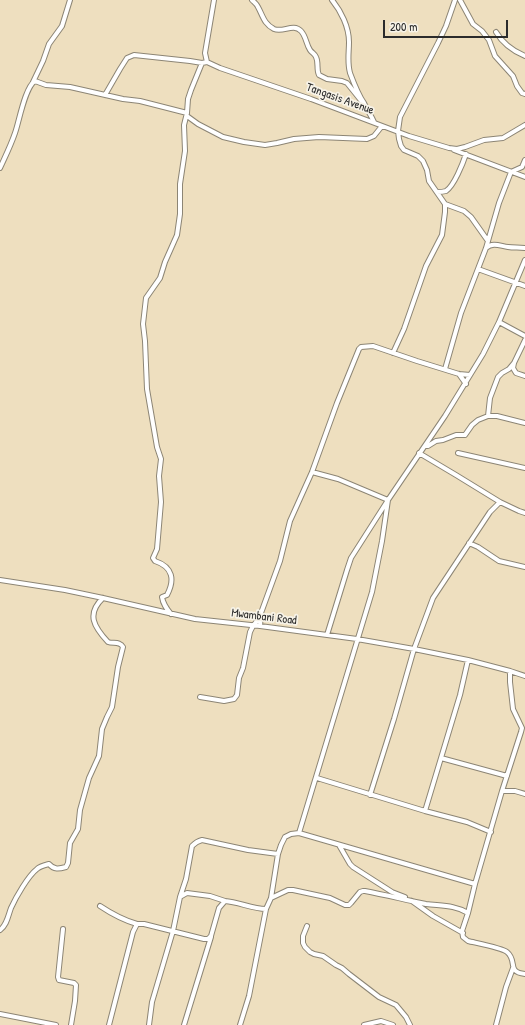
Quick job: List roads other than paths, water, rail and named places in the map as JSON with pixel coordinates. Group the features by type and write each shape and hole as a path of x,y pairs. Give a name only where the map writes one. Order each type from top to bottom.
{"street":[{"path":"0,168 16,133 25,100 49,44 62,26 70,0"},
{"path":"105,95 127,58 134,55 202,63 207,62 204,53 214,0"},
{"path":"252,0 258,6 263,18 276,30 291,28 299,29 302,32 310,51 316,58 317,71 319,75 327,79 347,83 370,113 374,122"},
{"path":"332,0 343,17 348,30 348,58 350,71 363,103"},
{"path":"393,353 404,329 426,266 442,235 445,212 445,204 429,181 427,170 423,161 418,156 404,150 401,146 398,131 400,117 446,26 455,0"},
{"path":"460,0 473,24 482,31 489,40 495,56 513,76 517,86 525,94"},
{"path":"496,32 501,41 514,51 525,56"},
{"name":"Tangasis Avenue","path":"207,62 409,136 449,148 465,148 484,140 503,138 525,125"},
{"path":"171,614 163,602 162,597 167,595 170,589 170,571 160,563 155,562 153,558 157,549 161,502 159,476 161,459 157,447 147,389 143,324 146,298 160,278 177,235 180,214 180,184 185,151 184,125 187,114 188,98 202,63"},
{"path":"33,82 37,81 123,99 140,101 187,114 198,124 223,137 265,145 278,144 294,139 319,137 367,139 374,136 382,126"},
{"path":"449,148 525,176"},
{"path":"437,192 444,192 450,187 466,154"},
{"path":"446,369 461,313 486,248 499,203 511,172 522,166 525,160"},
{"path":"522,166 525,176"},
{"path":"445,204 464,211 488,241"},
{"path":"486,248 492,244 525,248"},
{"path":"327,635 346,570 351,558 466,384 499,322 525,260"},
{"path":"478,269 525,286"},
{"path":"499,322 525,336"},
{"path":"488,416 490,398 498,377 509,369 514,363 525,340"},
{"path":"200,697 224,701 234,699 237,695 239,678 243,668 250,632 260,617 280,561 290,521 312,472 337,403 359,349 361,347 373,346 458,374 470,376"},
{"path":"514,363 514,371 525,376"},
{"path":"458,374 466,384"},
{"path":"425,446 456,435 463,435 478,420 488,416 497,416 525,423"},
{"path":"419,453 500,502 525,513"},
{"path":"458,453 525,468"},
{"path":"312,472 338,480 388,500"},
{"path":"300,833 372,592 388,500"},
{"path":"370,794 414,649 433,598 490,512 500,502"},
{"path":"469,543 478,547 499,561 525,567"},
{"name":"Mwambani Road","path":"0,580 65,590 195,620 260,626 357,639 414,649 468,660 525,676"},
{"path":"0,930 4,927 17,896 38,868 49,864 58,869 66,867 68,863 70,843 78,829 80,810 89,778 99,756 102,729 112,707 118,667 123,647 120,643 108,642 96,628 93,612 103,598"},
{"path":"260,617 260,626"},
{"path":"425,811 460,695 468,660"},
{"path":"462,933 502,791 522,728 513,709 510,671"},
{"path":"441,758 507,776"},
{"path":"316,778 467,822 491,832"},
{"path":"502,791 515,791 525,794"},
{"path":"240,1025 249,996 266,909 271,898 278,854 285,837 291,834 300,833 476,884"},
{"path":"149,1025 152,1002 173,931 180,898 186,879 192,846 202,840 248,850 278,854"},
{"path":"339,845 350,864 392,892 411,900 433,916 462,933 463,937 468,941 507,952 512,957 513,968 506,987 496,1025"},
{"path":"271,898 288,890 293,890 330,898 345,905 351,903 363,891 429,904 454,907 468,913"},
{"path":"180,898 187,893 210,896 225,901 266,909"},
{"path":"184,1025 218,908 225,901"},
{"path":"100,906 122,919 137,924 144,924 204,939 208,939 211,936"},
{"path":"109,1025 133,932 137,924"},
{"path":"307,926 303,936 303,942 305,947 310,952 323,956 342,968 379,997 396,1005 406,1017 410,1025"},
{"path":"63,929 58,977 59,980 74,983 76,985 71,1025"},
{"path":"513,968 519,974 525,974"},
{"path":"0,1014 56,1025"},
{"path":"364,1025 381,1021 393,1025"}]}
